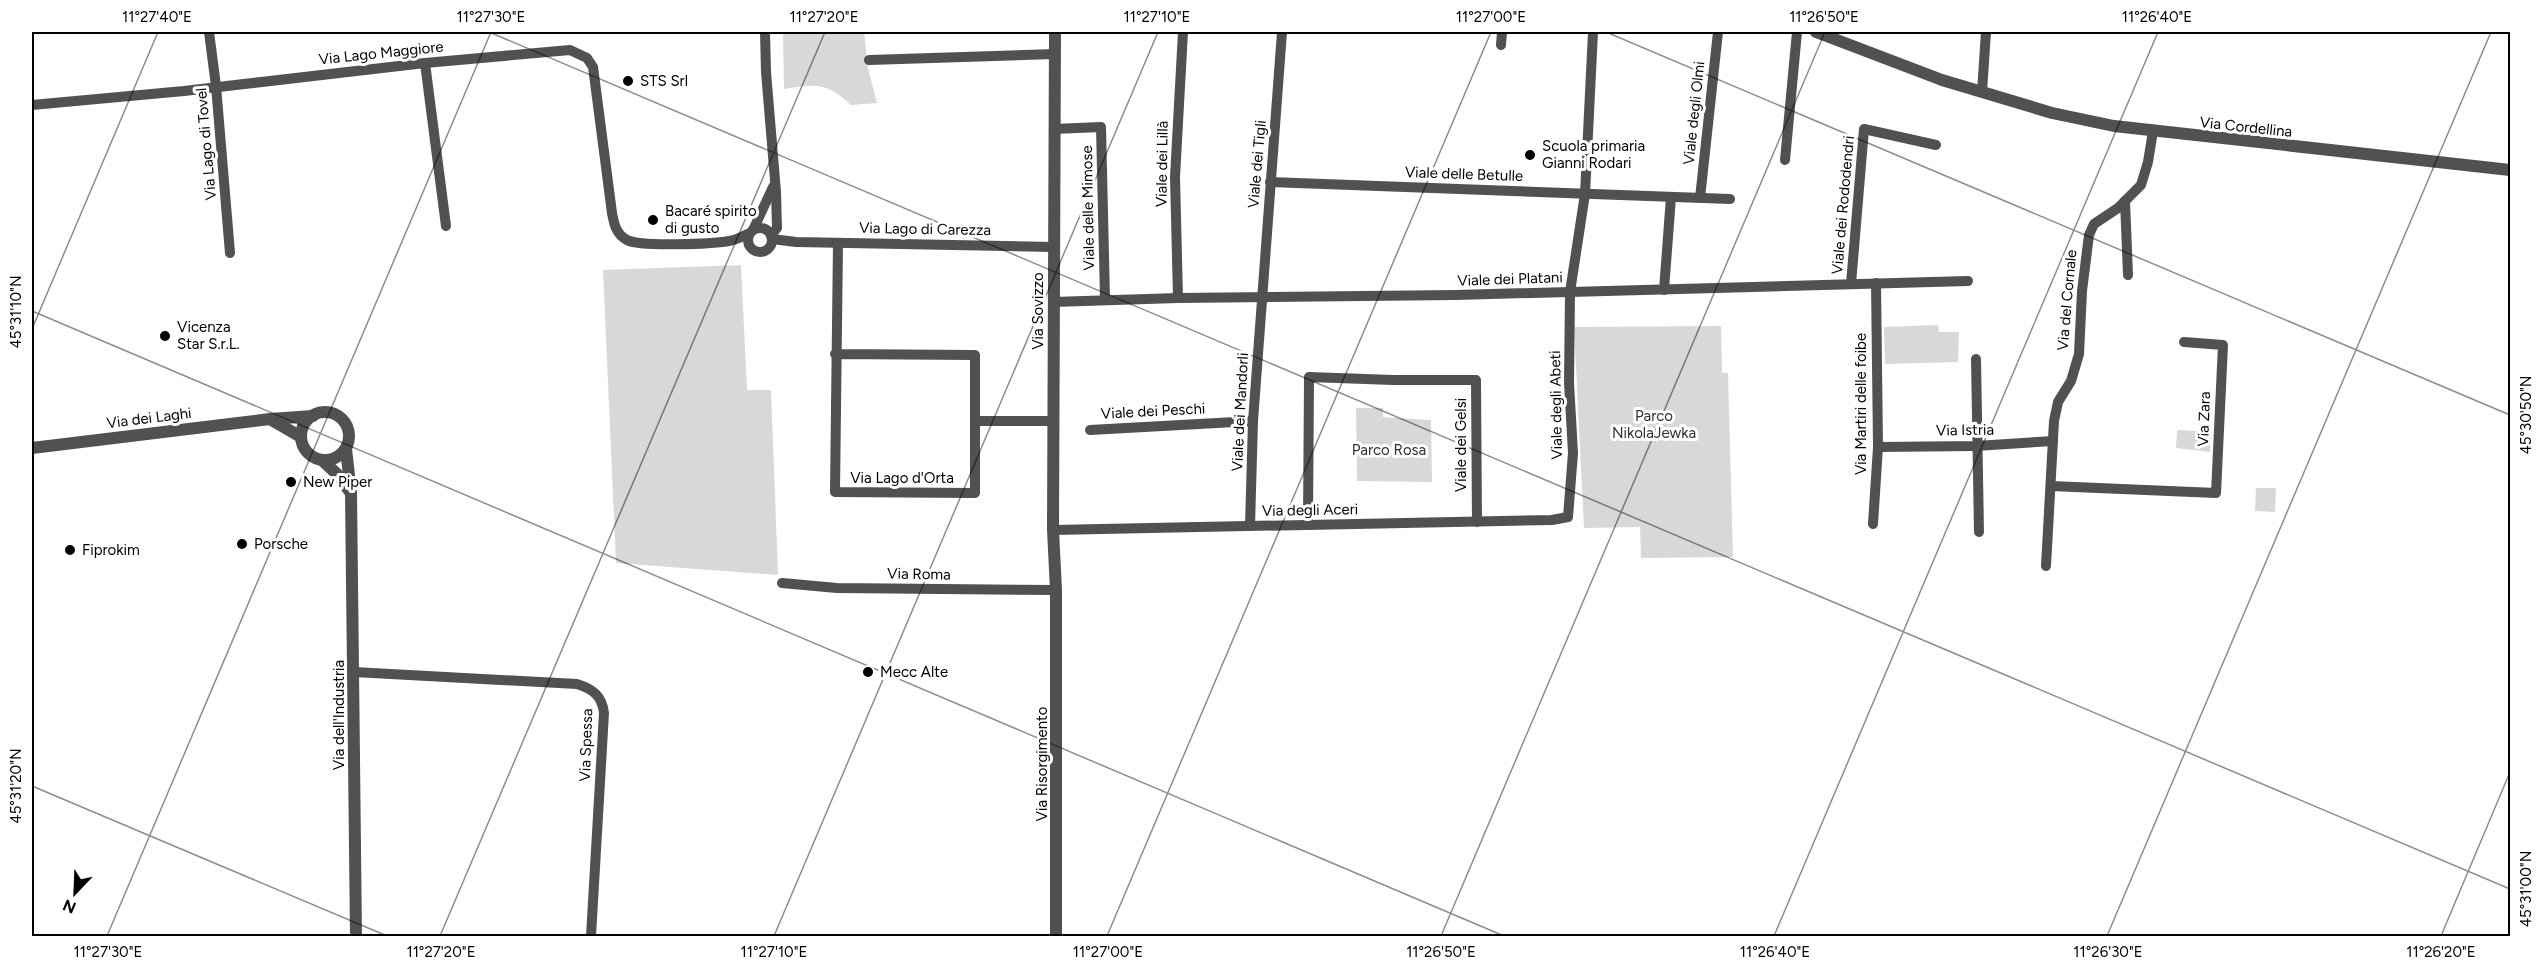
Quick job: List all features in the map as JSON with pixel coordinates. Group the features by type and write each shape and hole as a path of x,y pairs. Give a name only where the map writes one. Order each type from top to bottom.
{"street":[{"name":"Via Lago di Tovel","path":"209,32 216,86 230,253"},
{"path":"726,242 758,252 771,241 777,228 765,32"},
{"name":"Via Sovizzo","path":"1055,32 1053,530 1056,590"},
{"name":"Viale dei Lillà","path":"1178,298 1174,177 1183,32"},
{"name":"Viale dei Tigli","path":"1262,298 1282,32"},
{"path":"1501,45 1502,32"},
{"name":"Viale degli Abeti","path":"1568,517 1573,453 1569,383 1570,292 1586,194 1593,32"},
{"name":"Viale degli Olmi","path":"1700,198 1718,32"},
{"path":"1785,160 1797,32"},
{"name":"Via Cordellina","path":"1816,32 1942,80 2052,113 2114,126 2511,170"},
{"path":"1982,92 1986,32"},
{"name":"Via Lago Maggiore","path":"32,105 425,63 570,50 586,58 596,80 612,213 614,225 619,234 630,242 640,243 726,242"},
{"path":"869,60 1054,54"},
{"path":"425,63 446,225"},
{"name":"Viale delle Mimose","path":"1054,129 1101,127 1105,299"},
{"name":"Viale dei Rododendri","path":"1851,284 1864,129 1935,145"},
{"name":"Via del Cornale","path":"2046,566 2053,441 2058,402 2071,381 2079,354 2083,280 2089,235 2094,224 2125,201 2140,185 2145,174 2153,131"},
{"name":"Viale delle Betulle","path":"1270,182 1730,199"},
{"path":"751,248 748,241 774,184"},
{"path":"1664,290 1671,197"},
{"path":"2125,201 2128,275"},
{"path":"726,242 762,228 771,241"},
{"name":"Via Lago di Carezza","path":"771,241 1053,247"},
{"name":"Via Lago d'Orta","path":"835,354 975,355 975,493 836,492 835,354 838,243"},
{"name":"Viale dei Platani","path":"1053,302 1105,299 1664,290 1968,281"},
{"name":"Via Martiri delle foibe","path":"1873,524 1878,447 1876,284"},
{"name":"Viale dei Mandorli","path":"1250,526 1253,421 1262,298"},
{"name":"Via Zara","path":"2051,486 2216,493 2223,345 2184,342"},
{"path":"1976,359 1979,532"},
{"name":"Viale dei Gelsi","path":"1308,525 1309,377 1476,380 1477,522"},
{"path":"322,460 338,457 346,449 350,436 347,424 342,418 335,414 321,412 305,423 301,437 306,451 312,457 322,460 338,475 351,493"},
{"name":"Via dei Laghi","path":"32,448 270,419 313,416"},
{"path":"270,419 301,437"},
{"path":"975,421 1053,421"},
{"name":"Viale dei Peschi","path":"1090,430 1253,421"},
{"name":"Via Istria","path":"1878,447 1978,446 2053,441"},
{"name":"Via dell'Industria","path":"346,449 351,493 356,936"},
{"name":"Via degli Aceri","path":"1053,530 1477,522 1552,520 1568,517"},
{"name":"Via Roma","path":"782,583 837,588 1056,590"},
{"name":"Via Risorgimento","path":"1056,590 1056,936"},
{"name":"Via Spessa","path":"354,672 577,684 595,692 603,704 604,713 591,936"}],"green space":[{"path":"783,32 864,32 868,68 877,103 851,105 834,92 820,86 784,89"},
{"path":"741,265 747,390 771,390 778,575 616,563 603,270"},
{"path":"1938,325 1939,332 1959,332 1958,362 1885,364 1884,327"},
{"name":"Parco NikolaJewka","path":"1721,326 1722,373 1728,373 1733,557 1641,558 1640,527 1584,528 1574,327"},
{"name":"Parco Rosa","path":"1356,408 1383,408 1383,417 1431,420 1432,482 1357,481"},
{"path":"2177,430 2212,432 2210,452 2176,448"},
{"path":"2256,488 2276,488 2275,512 2255,511"}],"place":[{"name":"STS Srl","path":"628,81"},
{"name":"Scuola primaria Gianni Rodari","path":"1530,155"},
{"name":"Bacaré spirito di gusto","path":"653,220"},
{"name":"Vicenza Star S.r.L.","path":"165,336"},
{"name":"New Piper","path":"291,482"},
{"name":"Porsche","path":"242,544"},
{"name":"Fiprokim","path":"70,550"},
{"name":"Mecc Alte","path":"868,672"}]}
